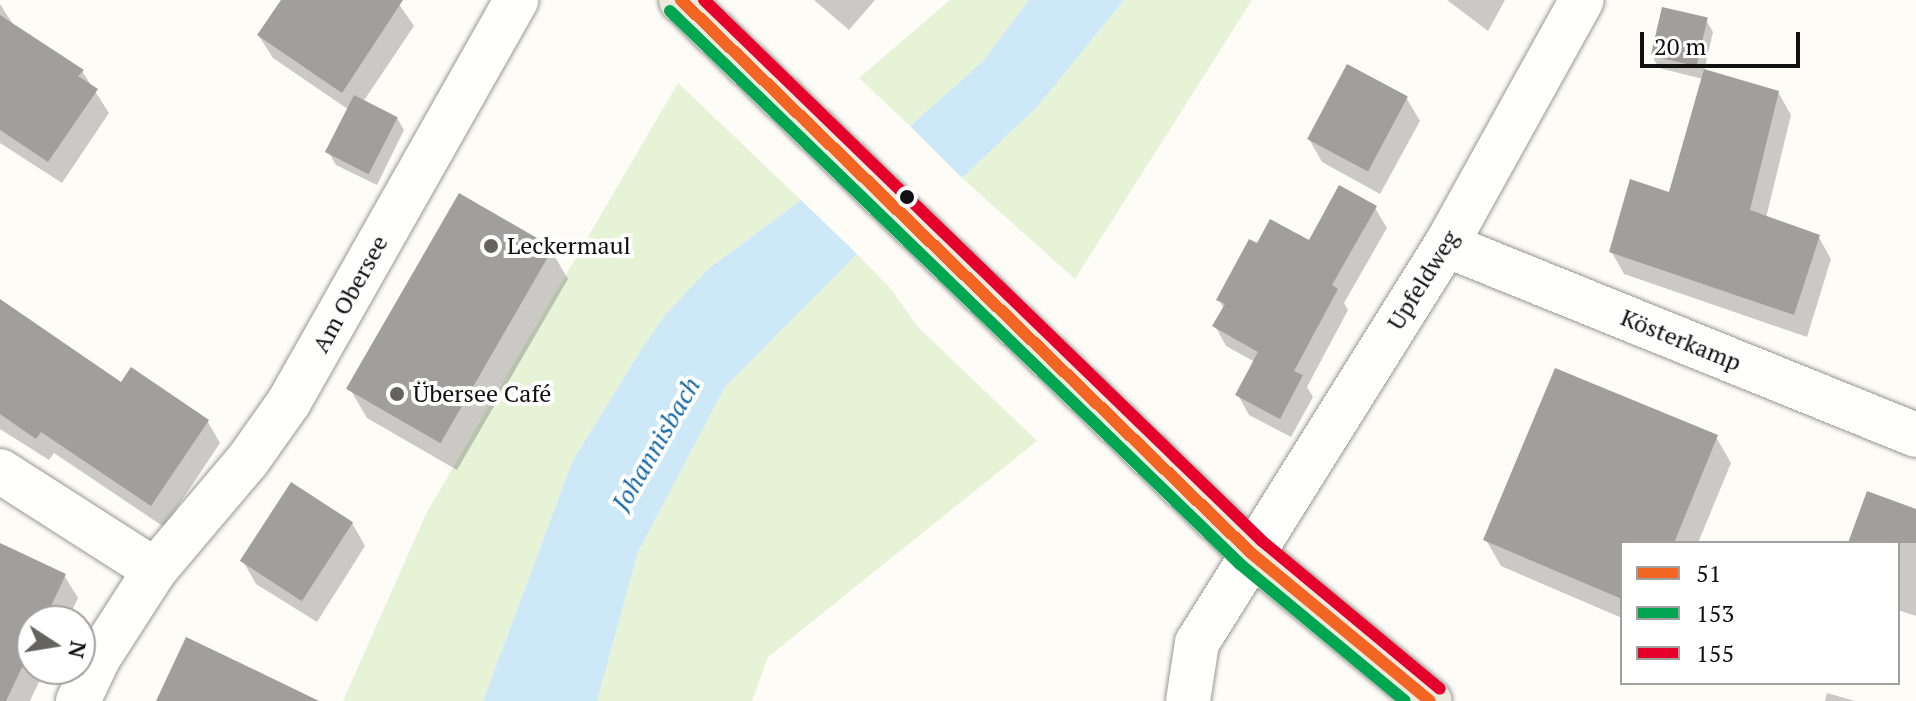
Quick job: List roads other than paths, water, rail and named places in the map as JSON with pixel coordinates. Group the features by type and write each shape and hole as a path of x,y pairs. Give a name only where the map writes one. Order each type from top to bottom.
{"main road":[{"path":"681,0 802,113 1251,553 1430,701"}],"street":[{"name":"Am Obersee","path":"78,701 99,657 155,570 248,460 289,402 516,0"},
{"name":"Upfeldweg","path":"1188,701 1197,643 1446,245 1582,0"},
{"name":"Kösterkamp","path":"1446,245 1916,435"},
{"path":"0,471 155,570"}],"water":[{"path":"1029,0 1124,0 1037,107 962,178 910,126 982,62"},
{"name":"Johannisbach","path":"801,200 857,254 725,387 638,552 597,701 483,701 572,462 639,353 665,315 708,269"}],"place":[{"name":"Leckermaul","path":"491,246"},
{"name":"Übersee Café","path":"397,394"}]}
